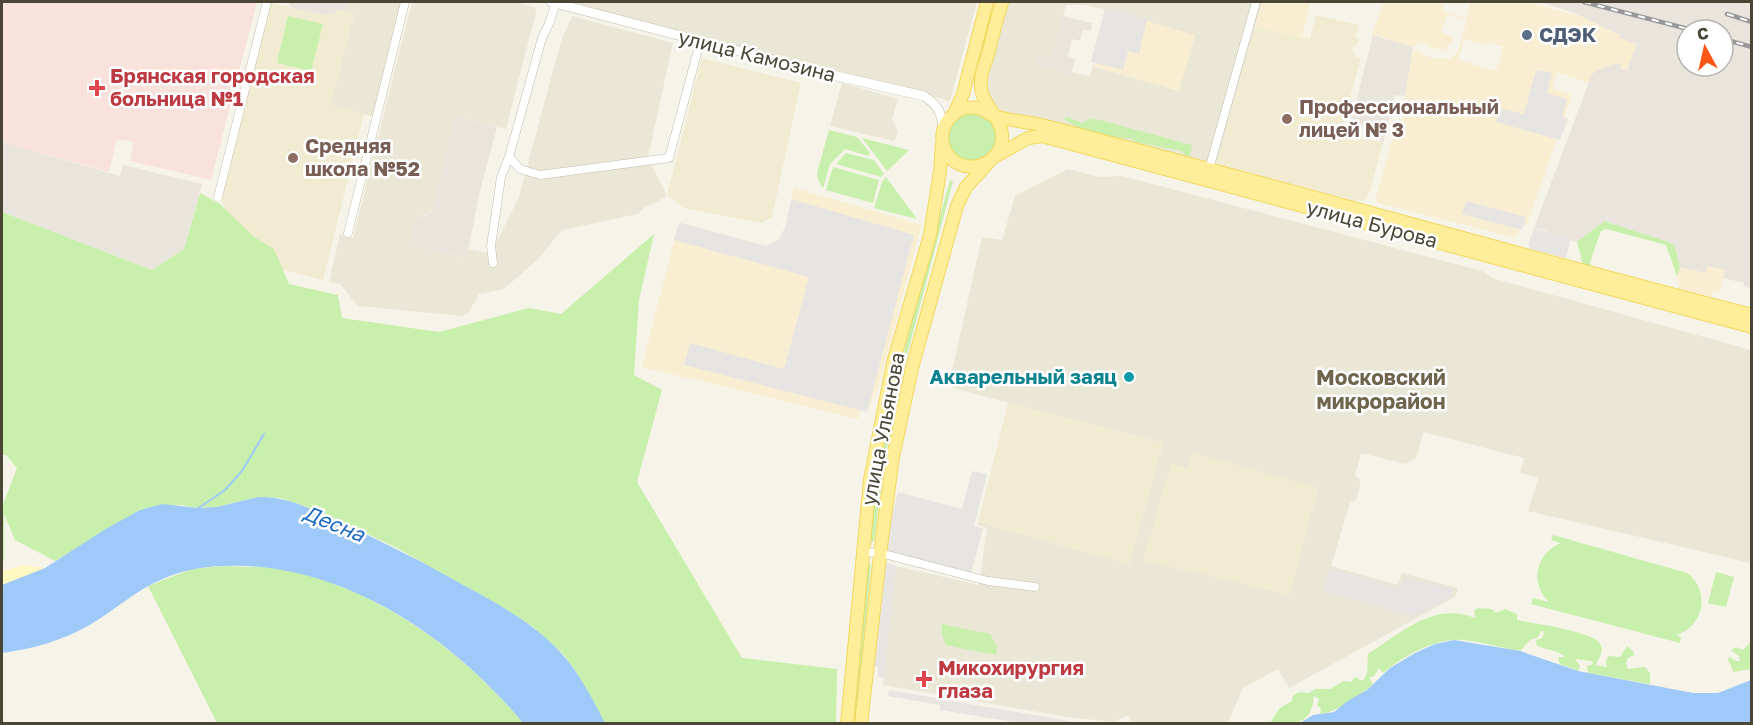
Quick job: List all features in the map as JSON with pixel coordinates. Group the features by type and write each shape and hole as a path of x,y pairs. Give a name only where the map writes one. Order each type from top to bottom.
{"main road":[{"path":"987,2 963,94 943,134 945,150 951,158 969,167 980,167 992,160 1000,149 1002,130 983,99 980,81 1002,2"},
{"path":"955,112 975,107 992,115"},
{"name":"улица Бурова","path":"992,115 1038,124 1752,327"},
{"name":"улица Ульянова","path":"847,723 876,444 893,363 930,235 943,134"},
{"name":"улица Бурова","path":"992,160 1028,138 1042,136 1208,174 1752,315"},
{"name":"улица Ульянова","path":"861,723 893,457 912,368 957,206 966,187 992,160"}],"street":[{"path":"218,197 267,2"},
{"path":"348,233 405,2"},
{"path":"493,263 491,246 501,177 509,157 554,2"},
{"name":"улица Камозина","path":"554,2 700,42 924,96 939,108 943,134"},
{"path":"1208,174 1256,2"},
{"path":"509,157 520,169 540,175 669,158 700,42"},
{"path":"863,552 880,554 988,581 1035,587"}],"shaded area":[{"name":"Брянская городская больница №1","path":"2,2 257,2 211,180 130,161 134,142 117,139 109,172 2,142"},
{"path":"290,2 350,2 347,12 340,10 333,14 323,15 289,7"},
{"path":"350,2 402,2 374,117 331,105 354,14 347,12"},
{"path":"412,2 513,2 537,8 506,129 455,116 433,210 421,216 410,245 466,258 469,249 489,253 495,245 519,197 561,41 572,16 673,43 648,158 667,195 638,214 562,230 538,259 504,289 479,294 469,312 462,316 358,306 340,284 329,282 340,234 353,238"},
{"path":"559,2 977,2 950,101"},
{"path":"1007,2 1262,2 1215,169 1001,110 993,104 984,87","holes":["1066,5 1084,5 1108,10 1179,91 1093,66 1090,76 1071,72 1071,74 1040,55 1051,59"]},
{"path":"1262,2 1311,2 1302,36 1305,37 1304,39 1255,27"},
{"path":"1384,2 1444,2 1442,11 1466,18 1471,2 1528,2 1574,15 1574,13 1620,35 1620,38 1637,43 1627,71 1620,69 1592,74 1589,83 1557,72 1552,88 1572,95 1527,225 1524,224 1515,238 1375,202 1395,128 1399,126 1405,109 1413,49 1431,58 1450,59 1458,51 1467,20 1448,14 1441,32 1455,38 1444,50 1432,48 1421,42 1413,47 1372,34","holes":["1464,39 1486,46 1488,42 1503,47 1496,71 1458,60"]},
{"path":"1540,2 1751,2 1751,289 1743,286 1744,283 1723,278 1725,270 1708,266 1705,273 1680,267 1675,246 1669,242 1604,221 1577,242 1534,228 1592,74 1618,63 1621,64 1620,69 1627,71 1637,44 1619,38 1620,35 1574,13"},
{"name":"Средняя школа №52","path":"271,3 323,15 333,14 340,10 354,14 331,105 364,114 323,280 267,266 239,250 221,198"},
{"path":"1105,8 1147,19 1139,54 1128,51 1123,70 1091,62"},
{"path":"1108,10 1195,35 1179,91 1093,66"},
{"name":"Профессиональный лицей № 3","path":"1316,15 1359,25 1355,37 1359,38 1352,51 1355,52 1354,56 1361,58 1341,131 1383,143 1366,200 1353,201 1219,165 1217,161 1255,27 1310,39"},
{"path":"1063,16 1092,23 1091,31 1083,30 1080,41 1072,39 1068,56 1076,59 1070,75 1036,63 1040,55 1051,59"},
{"path":"1373,35 1413,47 1405,96 1395,95 1383,143 1352,118"},
{"path":"702,58 801,83 772,217 761,223 684,208 667,195"},
{"path":"1536,70 1552,73 1547,94 1567,99 1562,117 1568,119 1560,140 1496,122 1500,108 1524,114"},
{"path":"842,83 898,99 892,119 898,131 894,141 830,126"},
{"path":"455,116 497,127 479,195 467,258 409,245 417,219 433,210"},
{"path":"2,142 120,176 123,165 202,184 184,249 152,270 2,212"},
{"path":"1068,169 1099,177 1122,176 1482,271 1495,279 1751,350 1751,563 1528,511 1538,478 1520,473 1524,458 1423,432 1417,457 1406,464 1361,453 1355,476 1361,480 1356,500 1350,503 1331,566 1398,585 1402,573 1458,588 1455,597 1289,688 1278,669 1243,688 1229,720 1223,723 1132,723 1127,715 1114,722 1067,717 883,685 896,566 979,585 987,528 978,525 978,522 1129,564 1163,443 1008,403 954,388 949,384 982,237 1002,240 1015,196","holes":["1171,464 1188,469 1318,488 1289,594"]},
{"path":"794,188 922,225 877,391 871,401 869,412 860,410 858,419 642,367 678,225 681,223 766,246 779,239 786,225"},
{"path":"791,199 914,235 867,412 684,365 690,343 784,369 809,277 674,240 678,225 681,223 766,246 779,240 786,225"},
{"path":"1466,201 1526,217 1522,230 1462,214"},
{"path":"1534,228 1571,239 1566,258 1530,249 1528,245"},
{"path":"1708,266 1725,270 1720,292 1713,291 1711,300 1677,291 1679,285 1677,276 1680,267 1704,273"},
{"path":"1008,403 1163,443 1129,564 978,522"},
{"path":"1193,453 1318,488 1289,595 1143,560 1171,464 1188,469"},
{"path":"972,471 987,474 974,526 983,528 971,574 883,551 898,492 962,509"},
{"path":"883,562 896,566 884,678 878,677 878,667 873,666"},
{"path":"1330,568 1400,589 1403,577 1454,589 1452,597 1415,616 1323,592"},
{"path":"889,690 1075,722 1020,723 940,710 940,705 888,696"}],"green space":[{"path":"288,16 323,24 311,71 277,63"},
{"path":"972,113 989,120 996,137 989,154 972,161 955,154 948,137 955,120"},
{"path":"1064,118 1083,123 1092,118 1192,145 1190,156 1186,157 1182,151 1135,142 1133,139 1087,131"},
{"path":"829,130 857,137 870,153 868,156 845,149 830,164 823,189 817,173"},
{"path":"862,138 909,150 887,171"},
{"path":"846,153 874,160 884,174 881,177 836,164"},
{"path":"833,167 879,180 873,203 826,190"},
{"path":"886,177 917,219 874,208 882,182"},
{"path":"950,180 953,181 902,374 886,452 874,541 871,543 869,542 875,496 892,404 913,315"},
{"path":"200,193 220,204 254,237 274,249 289,284 338,295 342,318 439,332 529,308 561,314 654,234 639,300 634,375 662,390 637,482 742,658 837,669 836,723 605,723 575,670 562,653 532,626 395,547 316,510 280,498 258,497 217,507 198,508 181,505 140,510 55,561 15,540 4,514 4,561 2,561 2,512 4,512 2,507 17,468 6,455 2,455 2,212 152,270 184,249"},
{"path":"1604,221 1675,246 1680,267 1677,276 1666,245 1606,229 1601,231 1590,262 1592,267 1583,265 1577,242"},
{"path":"1553,535 1687,573 1695,580 1699,589 1701,607 1693,624 1676,635 1681,637 1680,643 1531,604 1533,598 1549,602 1537,578 1541,561 1552,548 1561,543 1551,540"},
{"path":"867,563 871,564 856,723 852,724"},
{"path":"223,566 291,570 344,587 373,601 428,635 454,655 479,676 523,723 217,723 148,586 192,569"},
{"path":"1716,572 1734,577 1726,607 1708,603"},
{"path":"1492,609 1496,613 1505,609 1517,614 1517,620 1575,632 1596,640 1602,650 1596,665 1607,667 1608,656 1620,657 1627,646 1634,655 1628,658 1626,663 1628,669 1645,667 1650,673 1650,684 1588,673 1587,666 1593,664 1592,661 1575,659 1580,666 1578,671 1560,664 1558,657 1565,657 1556,651 1537,646 1536,640 1542,638 1544,633 1542,630 1537,638 1530,640 1520,651 1464,640 1431,645 1411,654 1383,673 1379,668 1374,676 1369,678 1373,684 1340,707 1320,714 1321,708 1317,706 1319,699 1314,696 1310,712 1302,720 1282,723 1271,721 1280,708 1292,701 1293,696 1299,692 1309,693 1315,689 1330,689 1344,681 1351,682 1355,677 1363,681 1367,673 1368,654 1418,622 1432,616 1446,614 1460,614 1475,618 1474,610"},
{"path":"942,624 990,634 997,647 996,655 946,645 942,635"},
{"path":"1751,642 1751,669 1733,672 1727,660 1730,657 1740,661 1739,656 1731,650 1736,647 1743,650"}],"sand":[{"path":"24,565 45,568 2,585 2,571"}],"water":[{"name":"Десна","path":"258,497 290,501 368,535 523,620 550,642 569,662 605,723 523,723 466,665 434,639 400,616 364,596 326,581 286,571 246,566 204,568 175,574 145,588 78,631 46,644 2,653 2,585 45,568 140,510 162,504 198,508 217,507"},
{"path":"1454,640 1520,651 1578,671 1693,693 1718,693 1751,680 1751,723 1300,723 1313,715 1334,712 1367,690 1390,668 1415,653 1435,644"}],"waterway":[{"path":"197,509 225,490 242,471 264,434"}],"railway":[{"path":"1584,2 1675,26"},
{"path":"1727,14 1752,22"},
{"path":"1735,42 1752,47"}],"place":[{"name":"СДЭК","path":"1527,35"},
{"name":"Брянская городская больница №1","path":"97,88"},
{"name":"Профессиональный лицей № 3","path":"1287,119"},
{"name":"Средняя школа №52","path":"293,158"},
{"name":"Акварельный заяц","path":"1129,377"},
{"name":"Микохирургия глаза","path":"924,679"}],"district":[{"name":"Московский микрорайон","path":"1381,390"}]}
